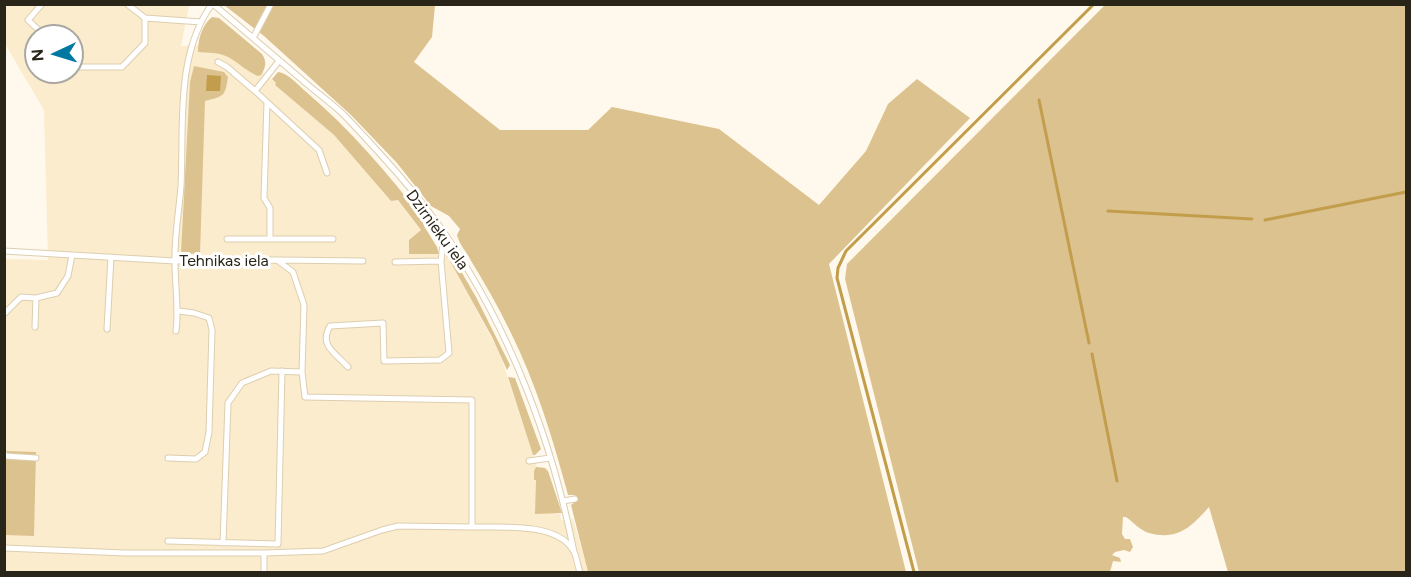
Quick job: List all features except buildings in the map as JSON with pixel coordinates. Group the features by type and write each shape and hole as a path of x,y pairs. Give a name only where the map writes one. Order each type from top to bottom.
{"lane":[{"path":"32,24 28,20 42,4"},
{"path":"127,4 145,18 201,22"},
{"path":"176,331 179,311 175,261 185,90 191,46 212,4"},
{"name":"Dzirnieku iela","path":"212,4 343,115 390,166 444,234 482,294 508,345 527,390 563,501 580,573"},
{"path":"253,38 271,4"},
{"path":"84,67 122,67 145,43 145,18"},
{"path":"255,91 279,61"},
{"path":"218,62 255,91 319,150 327,173"},
{"path":"267,102 264,198 270,208 270,239"},
{"path":"348,367 326,342 325,335 330,326 383,323 384,361 440,360 449,353 441,261 444,234"},
{"path":"227,239 333,239"},
{"name":"Tehnikas iela","path":"4,251 175,261 277,260 293,272 304,305 302,372 305,397 472,400 472,527"},
{"path":"4,314 21,297 36,298 57,293 68,276 72,255"},
{"path":"107,329 111,257"},
{"path":"277,260 363,261"},
{"path":"395,262 441,261"},
{"path":"35,327 36,298"},
{"path":"168,458 196,459 205,452 209,432 212,330 209,318 179,311"},
{"path":"223,543 228,403 242,383 272,371 302,372"},
{"path":"168,542 278,544 282,371"},
{"path":"4,453 5,456 36,458"},
{"path":"529,461 550,458"},
{"path":"563,501 575,499"},
{"path":"4,548 125,553 323,551 398,526 536,529 548,531 574,552"},
{"path":"264,553 264,573"}],"shaded area":[{"path":"1106,4 1406,5 1406,572 1228,572 1209,507 1190,526 1168,535 1146,532 1123,517 1122,534 1125,539 1130,539 1133,547 1130,552 1124,550 1112,555 1120,558 1121,562 1113,561 1110,572 919,572 845,279 847,264"},
{"path":"7,5 189,5 181,46 219,44 237,51 334,135 391,201 398,200 421,230 409,240 409,254 447,254 500,354 552,513 560,514 561,520 573,519 588,572 5,572 5,259 48,260 44,110 29,84 84,84 84,24 24,24 24,76 5,44 5,8"},
{"path":"224,5 435,5 432,37 414,62 500,130 588,130 612,107 719,129 819,205 866,151 888,104 917,79 970,118 829,264 906,572 588,572 571,505 576,501 575,495 568,495 550,432 528,371 501,312 459,241 457,235 460,229 449,216 431,206 397,163 351,115 264,36"},
{"path":"212,17 219,18 262,54 265,64 261,75 254,74 225,55 198,52 201,33"},
{"path":"194,66 224,72 228,77 222,95 205,101 200,254 181,253 190,82"},
{"path":"278,72 285,74 295,82 337,120 368,153 425,222 424,226 439,254 409,254 409,240 421,230 398,200 391,201 334,135 275,85 272,79"},
{"path":"207,75 221,76 220,91 206,91"},
{"path":"447,251 476,297 510,365 507,370 492,337 445,252"},
{"path":"508,377 515,378 541,449 535,455 533,455"},
{"path":"5,451 36,452 34,536 5,535"},
{"path":"536,467 545,468 548,471 562,513 535,514 534,471"}],"waterway":[{"path":"914,572 837,278 838,268 846,251 1094,4"},
{"path":"1039,100 1089,343"},
{"path":"1265,220 1406,192"},
{"path":"1108,211 1252,219"},
{"path":"1092,354 1117,481"}]}
